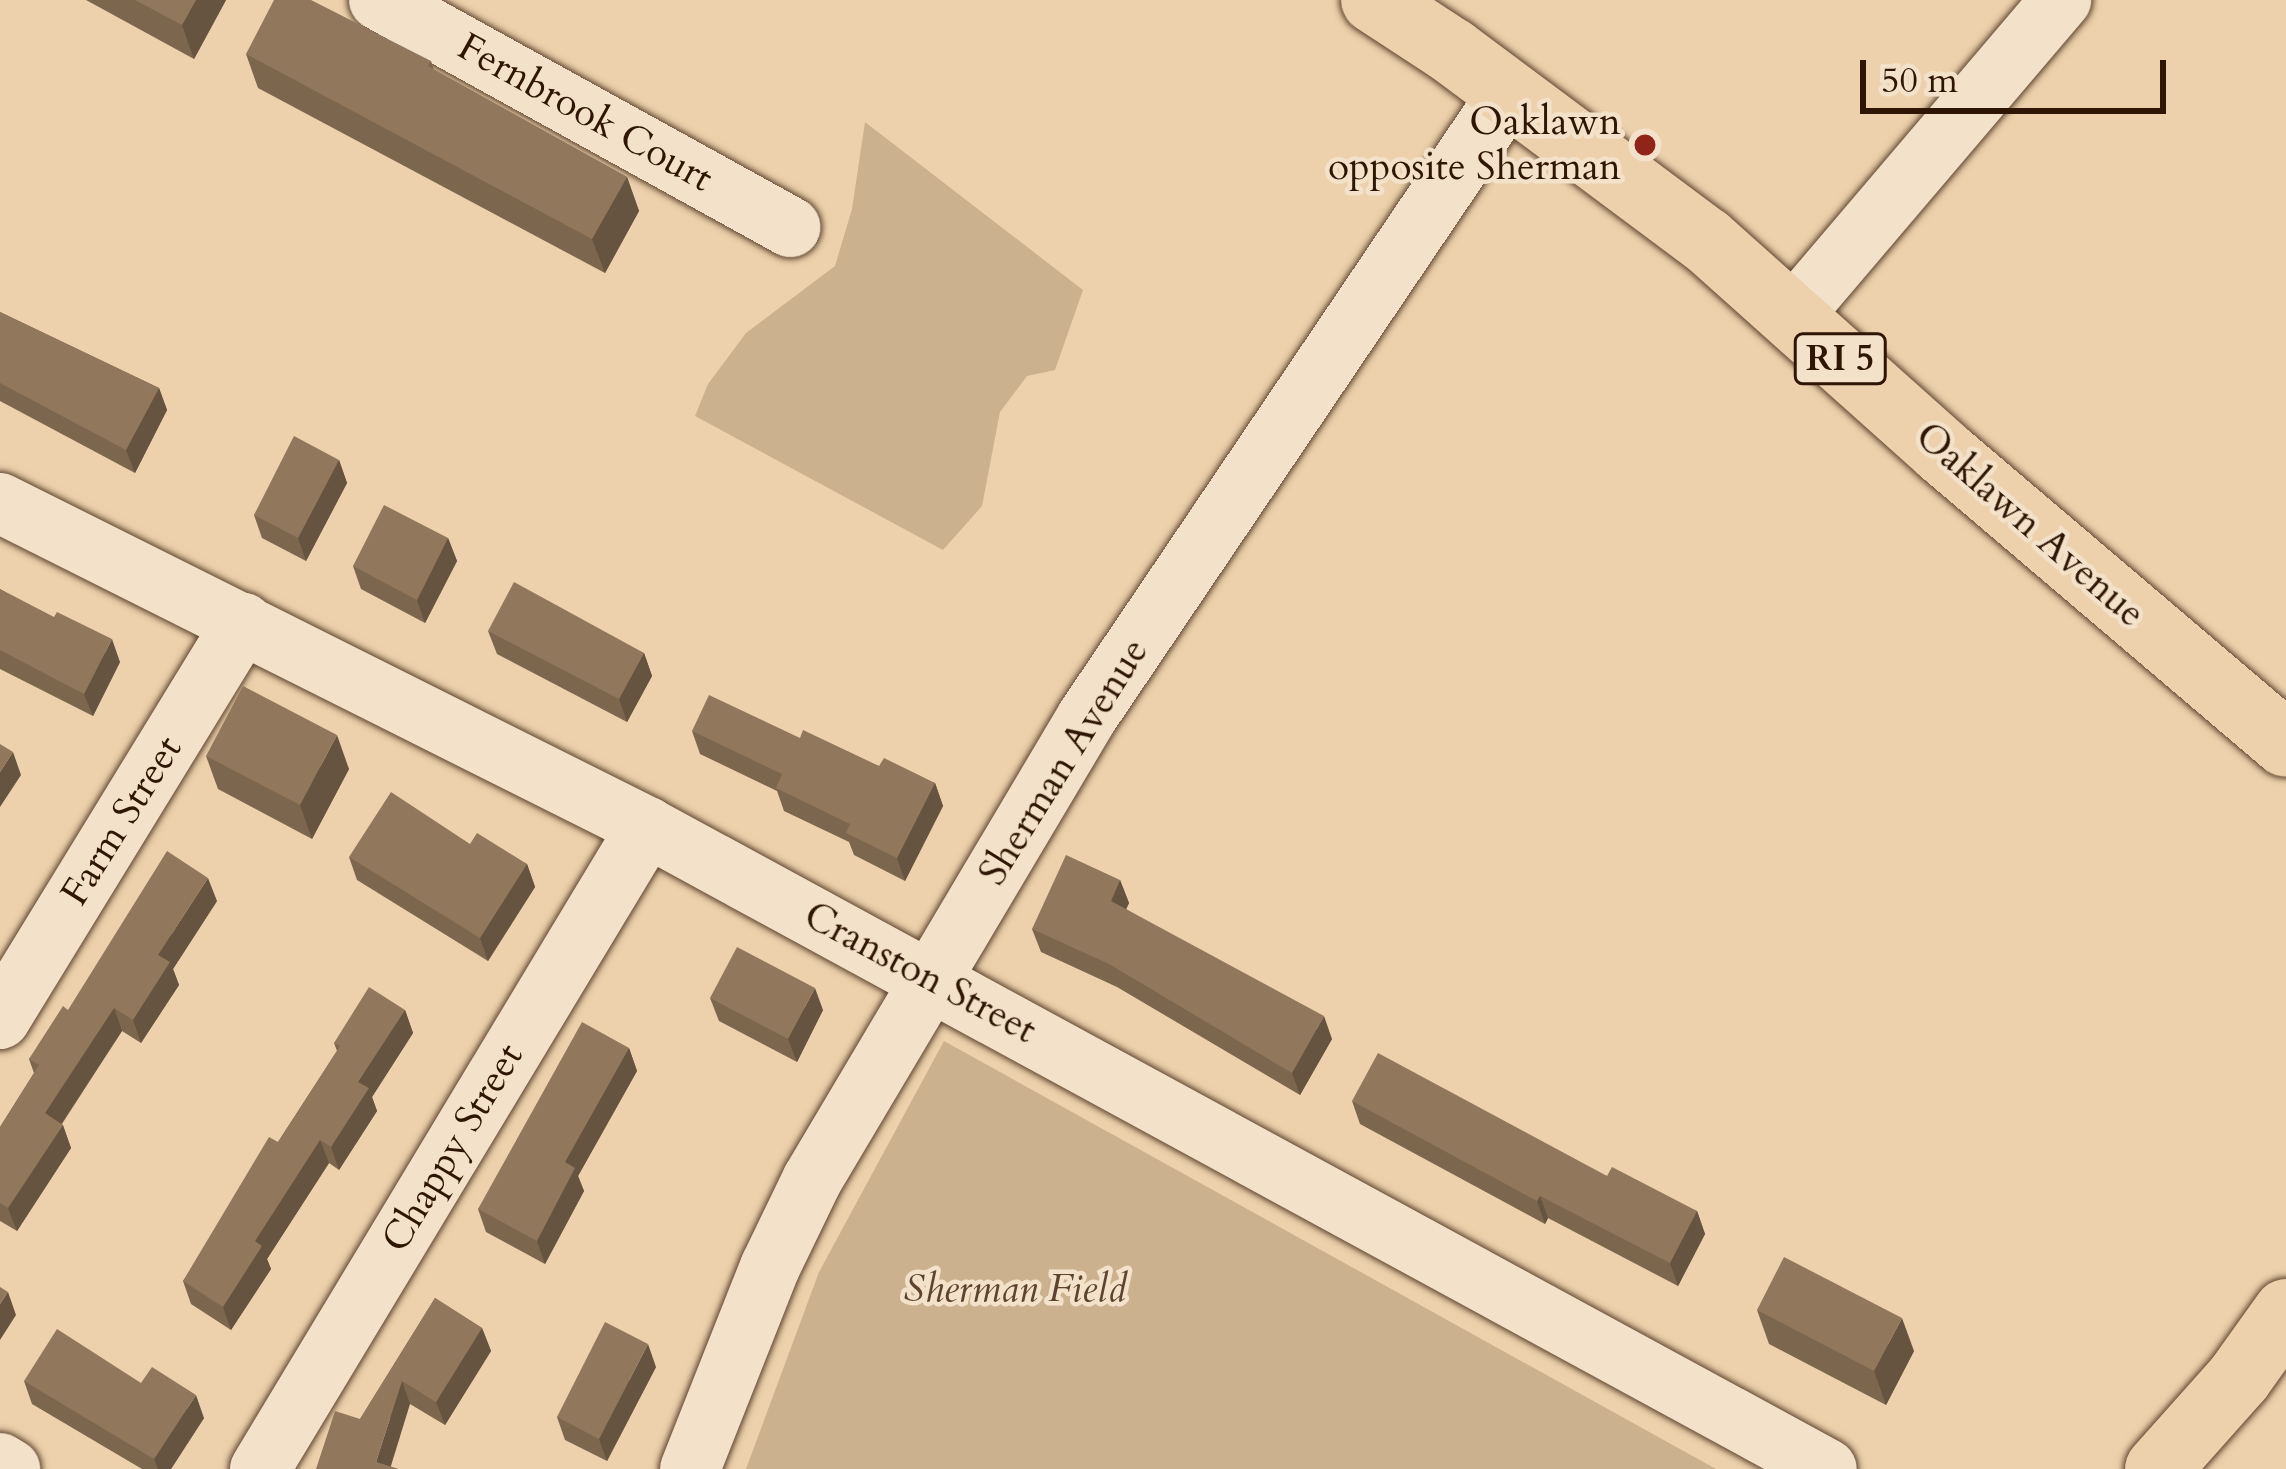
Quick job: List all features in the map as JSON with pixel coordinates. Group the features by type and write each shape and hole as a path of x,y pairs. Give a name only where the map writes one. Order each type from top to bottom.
{"main road":[{"name":"Oaklawn Avenue","path":"1374,0 1706,240 1942,452 2286,744"},
{"path":"2158,1469 2240,1378 2286,1312"}],"street":[{"path":"1793,315 2061,0"},
{"name":"Fernbrook Court","path":"393,3 791,227"},
{"name":"Sherman Avenue","path":"690,1469 770,1267 812,1180 1087,716 1508,94"},
{"name":"Cranston Street","path":"0,503 647,827 1827,1469"},
{"name":"Farm Street","path":"0,1019 244,622"},
{"name":"Chappy Street","path":"260,1469 647,827"},
{"path":"0,1463 10,1469"}],"green space":[{"path":"865,122 1083,290 1055,370 1027,376 1000,412 982,506 943,550 695,416 708,384 746,333 835,266 852,209"},
{"name":"Sherman Field","path":"944,1041 1716,1469 746,1469 819,1272"}],"building":[{"path":"135,0 196,0 182,25"},
{"path":"274,0 311,0 431,61 428,66 627,177 592,239 246,54"},
{"path":"0,312 159,388 126,450 0,383"},
{"path":"294,436 339,460 298,538 254,515"},
{"path":"384,505 448,538 417,600 353,566"},
{"path":"514,582 644,653 619,699 488,631"},
{"path":"0,589 112,639 84,694 0,650"},
{"path":"243,686 337,735 300,805 206,756"},
{"path":"709,695 800,738 803,730 879,766 884,758 935,783 897,858 846,833 850,824 776,788 782,774 692,731"},
{"path":"0,744 13,752 0,772"},
{"path":"391,792 470,844 477,833 527,864 480,938 349,857"},
{"path":"167,851 208,878 158,955 170,962 133,1020 114,1008 45,1113 63,1125 8,1208 0,1203 0,1127 39,1065 29,1059 63,1006 68,1010"},
{"path":"1066,855 1120,880 1111,901 1324,1016 1292,1073 1109,964 1032,929"},
{"path":"737,947 815,988 788,1039 710,998"},
{"path":"369,987 405,1010 358,1082 369,1088 331,1147 320,1140 255,1241 262,1246 223,1307 183,1281 269,1137 278,1142 340,1046 334,1043"},
{"path":"582,1022 629,1048 565,1162 575,1168 537,1241 478,1209"},
{"path":"1378,1053 1607,1176 1612,1167 1697,1211 1670,1263 1540,1196 1537,1201 1352,1101"},
{"path":"1784,1257 1902,1318 1874,1371 1757,1310"},
{"path":"435,1298 482,1328 436,1402 402,1381 376,1462 399,1469 316,1469 335,1411 360,1419"},
{"path":"605,1322 648,1344 599,1439 557,1417"},
{"path":"57,1329 141,1383 152,1367 196,1395 154,1459 24,1381"}],"place":[{"name":"Oaklawn opposite Sherman","path":"1645,145"}]}
